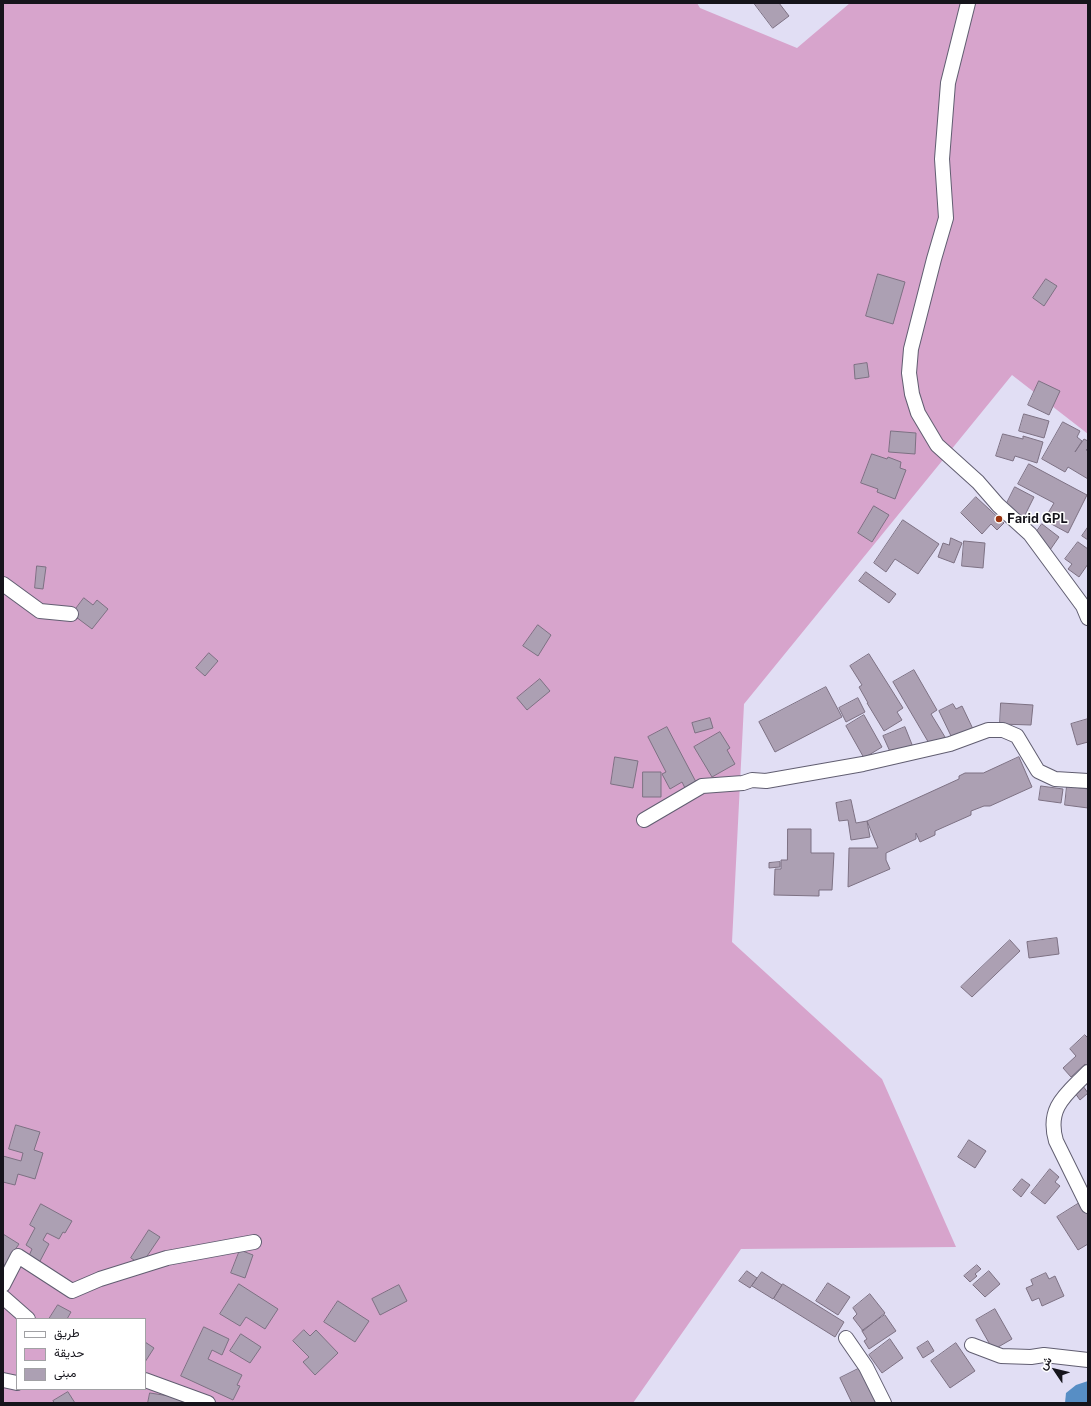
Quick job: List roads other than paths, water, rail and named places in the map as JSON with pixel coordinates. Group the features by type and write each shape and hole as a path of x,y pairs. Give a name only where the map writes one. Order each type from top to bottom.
{"street":[{"path":"968,3 948,83 942,159 946,218 911,349 909,373 912,394 918,414 938,445 978,482 998,505 1030,534 1082,606 1088,618"},
{"path":"3,584 40,611 71,614"},
{"path":"644,820 702,786 743,783 752,780 766,781 863,764 950,744 988,730 1003,730 1017,736 1038,771 1055,779 1088,781"},
{"path":"1088,1072 1059,1103 1054,1112 1052,1122 1056,1141 1088,1206"},
{"path":"3,1285 18,1256 72,1291 100,1279 168,1258 254,1242"},
{"path":"3,1297 27,1318"},
{"path":"846,1338 866,1366 884,1403"},
{"path":"972,1345 1001,1356 1031,1357 1044,1355 1088,1360"},
{"path":"3,1380 16,1383"},
{"path":"146,1380 208,1403"}],"water":[{"path":"1088,1381 1088,1403 1065,1403 1066,1393 1076,1385"}],"place":[{"name":"Farid GPL","path":"999,519"}]}
